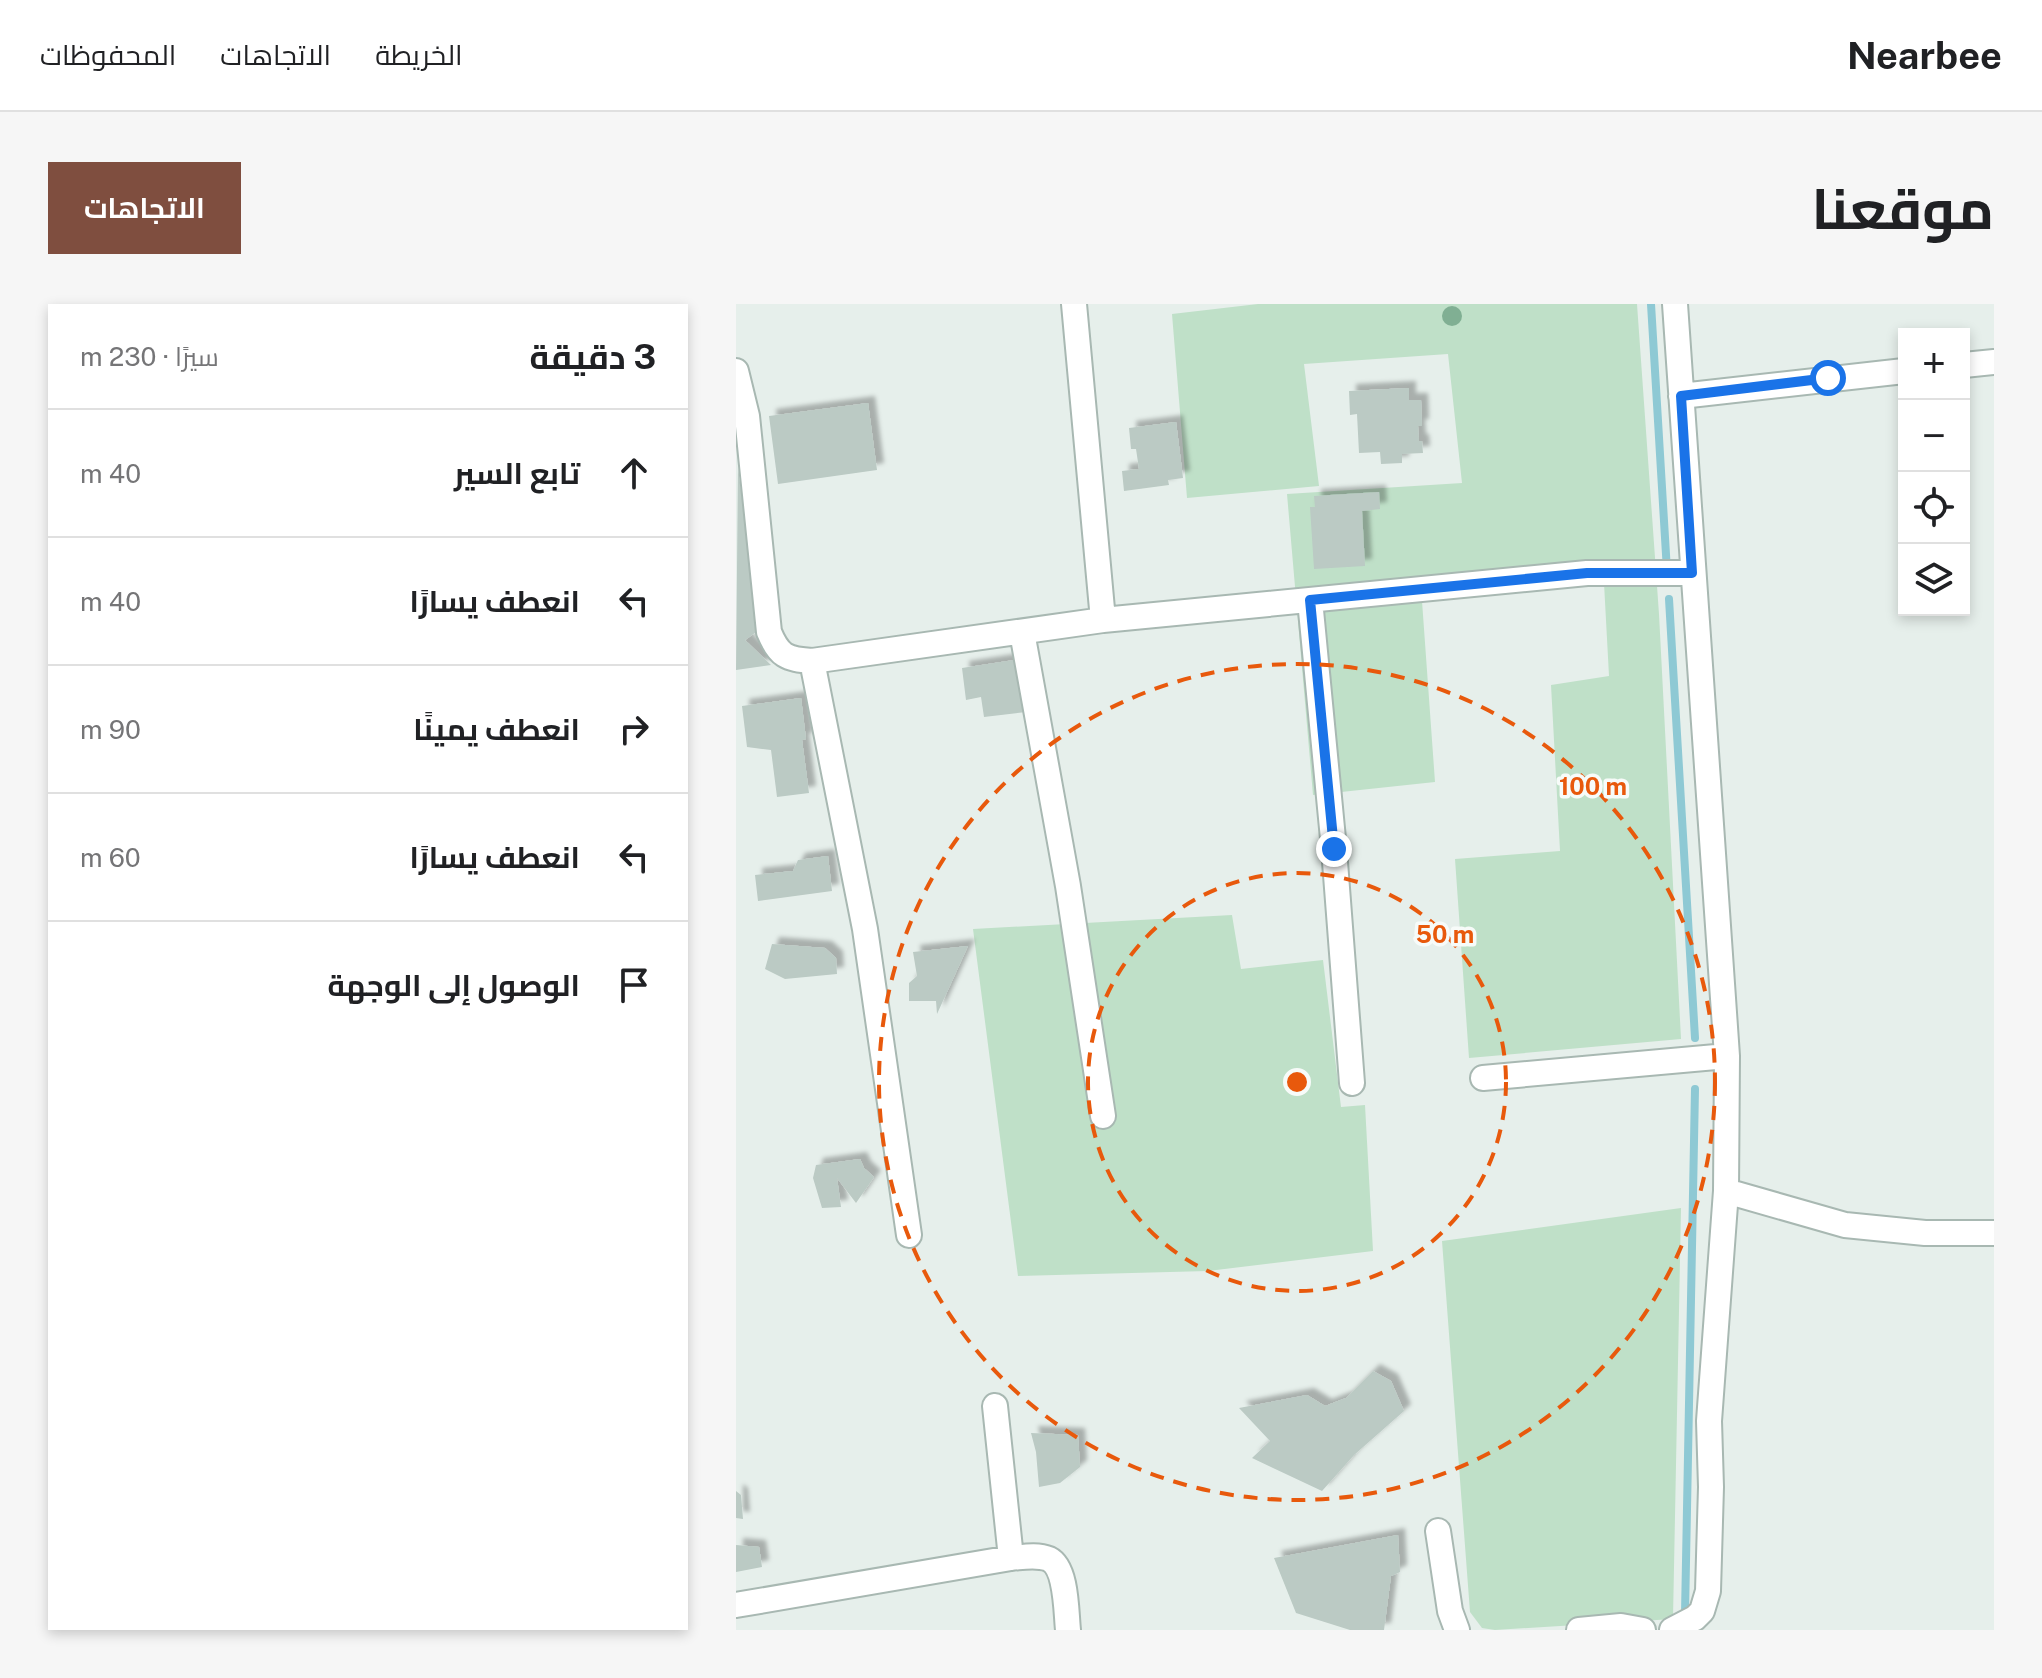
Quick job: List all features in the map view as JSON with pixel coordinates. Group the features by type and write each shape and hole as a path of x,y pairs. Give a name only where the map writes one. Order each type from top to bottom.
{"street":[{"path":"1074,304 1103,620"},
{"path":"1672,1630 1702,1611 1708,1591 1709,1421 1726,1191 1727,1056 1675,304"},
{"path":"1970,364 1994,362"},
{"path":"736,371 747,416 769,632 784,656 812,661 1103,620 1587,573 1692,573"},
{"path":"1681,396 1898,372"},
{"path":"1310,600 1352,1083"},
{"path":"1022,632 1068,886 1103,1116"},
{"path":"812,661 865,929 909,1235"},
{"path":"1483,1078 1727,1056"},
{"path":"1726,1191 1845,1225 1925,1233 1994,1233"},
{"path":"995,1406 1011,1558"},
{"path":"1438,1531 1450,1611 1457,1630"},
{"path":"736,1605 1038,1556 1053,1561 1059,1570 1068,1630"},
{"path":"1579,1630 1621,1626 1643,1630"}],"green space":[{"path":"1258,304 1637,304 1659,614 1681,1039 1469,1058 1455,859 1560,851 1551,685 1609,676 1604,583 1422,601 1435,782 1313,795 1287,494 1462,483 1448,354 1304,364 1319,486 1187,498 1172,314"},
{"path":"1232,915 1241,969 1323,960 1341,1107 1365,1105 1373,1251 1208,1271 1018,1276 973,929"},
{"path":"1681,1208 1673,1619 1495,1630 1482,1628 1470,1612 1442,1241"}],"building":[{"path":"1409,388 1409,400 1421,400 1422,426 1418,426 1423,453 1402,454 1402,463 1381,464 1380,452 1359,453 1357,414 1350,415 1349,391"},
{"path":"868,403 877,470 778,484 769,416"},
{"path":"1176,422 1183,478 1168,480 1169,485 1124,491 1122,471 1139,469 1136,449 1131,449 1129,428"},
{"path":"738,467 759,630 745,640 771,665 736,670"},
{"path":"1379,492 1380,509 1362,511 1365,566 1314,569 1310,507 1315,507 1314,496"},
{"path":"1014,660 1026,712 984,717 981,697 966,700 962,668"},
{"path":"801,698 806,739 802,740 809,793 777,797 771,750 747,747 742,706"},
{"path":"828,856 832,891 758,901 755,875 793,871 798,860"},
{"path":"772,944 825,948 836,958 837,974 785,979 765,969"},
{"path":"968,946 937,1014 936,1001 909,1001 909,983 917,976 913,952"},
{"path":"860,1159 874,1177 856,1203 837,1178 841,1207 822,1208 813,1178 816,1165"},
{"path":"1373,1371 1391,1381 1404,1411 1354,1455 1322,1491 1252,1458 1270,1441 1239,1408 1307,1395 1325,1406 1346,1398"},
{"path":"1031,1433 1078,1435 1080,1467 1060,1483 1039,1487"},
{"path":"736,1491 741,1495 743,1519 736,1518"},
{"path":"1398,1535 1400,1572 1391,1576 1384,1630 1350,1630 1296,1613 1274,1558"},
{"path":"736,1545 759,1547 762,1567 736,1572"}],"waterway":[{"path":"1651,304 1667,571"},
{"path":"1669,599 1695,1038"},
{"path":"1685,1614 1695,1089"}],"route":[{"path":"1334,849 1310,600 1587,573 1692,573 1681,396 1828,378"}]}
